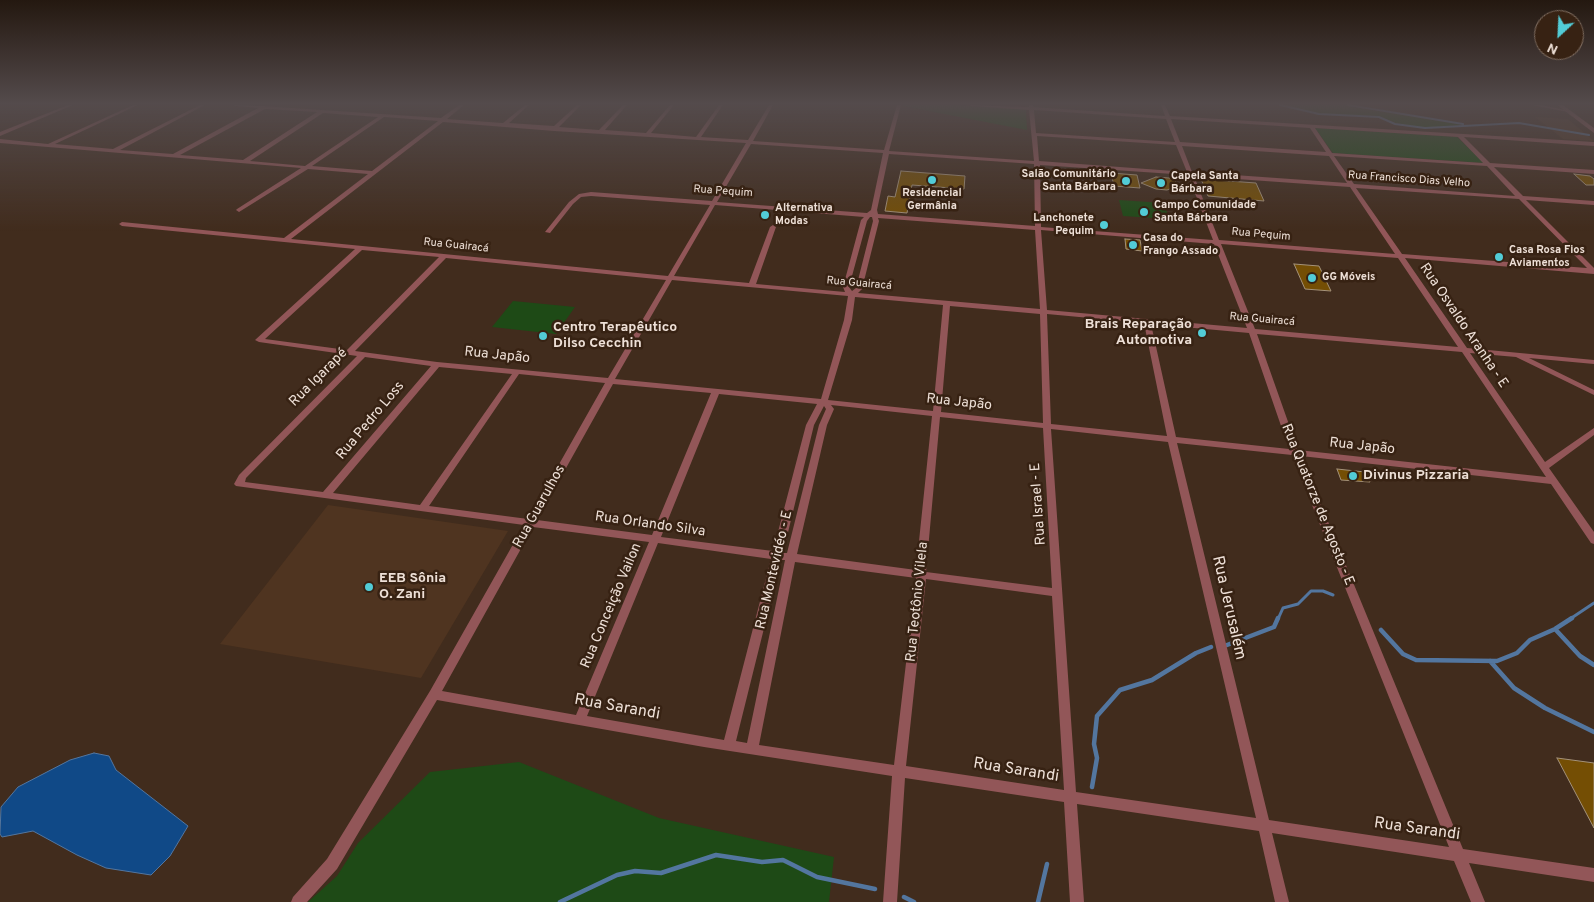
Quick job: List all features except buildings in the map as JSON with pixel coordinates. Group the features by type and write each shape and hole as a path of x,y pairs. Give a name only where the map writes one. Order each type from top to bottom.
{"street":[{"path":"63,147 373,172"},
{"path":"112,151 120,147"},
{"path":"174,156 190,147"},
{"path":"244,162 267,147"},
{"path":"239,210 336,147"},
{"path":"285,240 406,147"},
{"name":"Rua Guarulhos","path":"298,902 332,864 434,695 610,381 748,147"},
{"name":"Rua Francisco Dias Velho","path":"806,147 1594,202"},
{"name":"Rua Montevidéo - E","path":"729,744 810,425 818,407 824,401 848,320 852,295 859,289 876,221 873,213 888,147"},
{"name":"Rua Israel - E","path":"1035,147 1048,426 1077,902"},
{"name":"Rua Quatorze de Agosto - E","path":"1180,147 1252,331 1295,453 1478,902"},
{"path":"1226,147 1594,172"},
{"name":"Rua Osvaldo Aranha - E","path":"1325,147 1594,540"},
{"path":"1471,147 1594,272"},
{"name":"Rua Pequim","path":"548,232 571,203 579,196 591,194 873,213 1594,272"},
{"name":"Rua Montevidéo - E","path":"852,295 846,288 864,220 873,213"},
{"name":"Rua Guairacá","path":"122,224 670,278 1594,362"},
{"path":"752,285 773,227"},
{"path":"350,352 258,340 360,248"},
{"name":"Rua Igarapé","path":"350,352 444,256"},
{"name":"Rua Teotônio Vilela","path":"890,902 899,771 921,575 947,303"},
{"name":"Rua Jerusalém","path":"1147,321 1172,440 1282,902"},
{"name":"Rua Igarapé","path":"350,352 362,355"},
{"name":"Rua Igarapé","path":"239,484 242,477 362,355"},
{"name":"Rua Japão","path":"362,355 716,392 824,401 1554,481"},
{"path":"1515,355 1594,393"},
{"name":"Rua Pedro Loss","path":"325,496 437,364"},
{"path":"422,509 517,372"},
{"name":"Rua Conceição Vailon","path":"580,720 716,392"},
{"name":"Rua Montevidéo - E","path":"752,748 791,557 824,425 830,409 824,401"},
{"path":"1544,467 1594,431"},
{"name":"Rua Orlando Silva","path":"239,484 1058,593"},
{"name":"Rua Sarandi","path":"434,695 899,771 1594,875"}],"shaded area":[{"name":"EEB Sônia O. Zani","path":"328,505 508,531 421,678 220,644"}],"green space":[{"path":"1329,147 1467,147 1484,163 1333,153"},
{"name":"Campo Comunidade Santa Bárbara","path":"1119,200 1164,203 1169,219 1123,216"},
{"path":"513,301 575,307 556,334 492,327"},
{"path":"519,762 659,818 834,857 829,902 308,902 337,876 358,843 430,772"}],"water":[{"path":"94,753 109,756 116,770 188,826 170,856 151,875 106,868 77,855 33,831 2,837 0,834 1,807 18,787 70,760"}],"waterway":[{"path":"1278,619 1283,608 1298,604 1311,591 1323,591 1333,595"},
{"path":"1570,619 1594,603"},
{"path":"1227,645 1274,627 1278,618"},
{"path":"1555,629 1572,618"},
{"path":"1381,630 1403,654 1416,660 1497,661 1517,653 1530,640 1555,629"},
{"path":"1555,629 1580,656 1594,665"},
{"path":"1092,787 1097,758 1094,744 1097,716 1120,690 1152,680 1196,653 1211,647"},
{"path":"1490,661 1514,688 1545,708 1594,732"},
{"path":"560,902 617,875 635,871 661,873 716,855 762,862 783,860 817,877 875,889"},
{"path":"1038,902 1047,864"},
{"path":"904,897 914,902"}],"place":[{"name":"Residencial Germânia","path":"932,180"},
{"name":"Salão Comunitário Santa Bárbara","path":"1126,181"},
{"name":"Capela Santa Bárbara","path":"1161,183"},
{"name":"Campo Comunidade Santa Bárbara","path":"1144,212"},
{"name":"Alternativa Modas","path":"765,215"},
{"name":"Lanchonete Pequim","path":"1104,225"},
{"name":"Casa do Frango Assado","path":"1133,245"},
{"name":"Casa Rosa Fios Aviamentos","path":"1499,257"},
{"name":"GG Móveis","path":"1312,278"},
{"name":"Brais Reparação Automotiva","path":"1202,333"},
{"name":"Centro Terapêutico Dilso Cecchin","path":"543,336"},
{"name":"Divinus Pizzaria","path":"1353,476"},
{"name":"EEB Sônia O. Zani","path":"369,587"}]}
